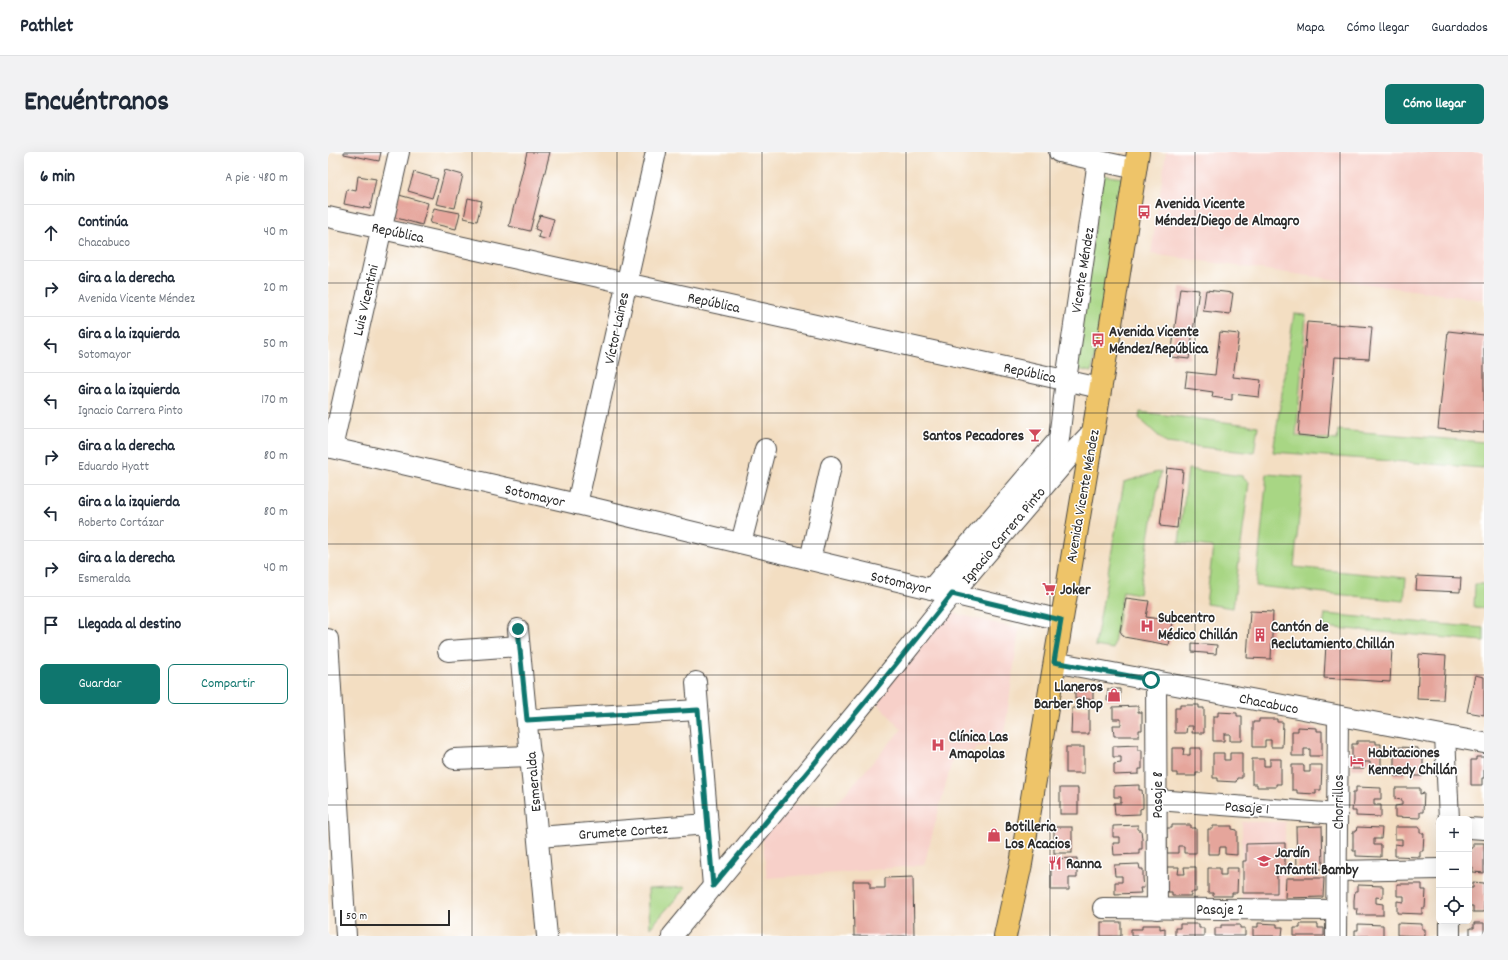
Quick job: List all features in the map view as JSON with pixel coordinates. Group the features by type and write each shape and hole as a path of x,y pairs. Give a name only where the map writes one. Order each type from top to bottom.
{"main road":[{"name":"Avenida Vicente Méndez","path":"1004,936 1021,864 1137,160"},
{"name":"Avenida Vicente Méndez","path":"1019,936 1021,864"}],"street":[{"name":"Luis Vicentini","path":"330,448 399,152"},
{"name":"Víctor Laines","path":"577,504 656,152"},
{"path":"1059,152 1098,161 1137,160"},
{"name":"Vicente Méndez","path":"1066,380 1098,161"},
{"name":"República","path":"328,217 1100,388"},
{"name":"Ignacio Carrera Pinto","path":"931,589 1059,440 1066,380"},
{"name":"Ignacio Carrera Pinto","path":"672,936 875,690 952,594 1092,432"},
{"name":"Sotomayor","path":"330,448 577,504 1061,620"},
{"path":"741,543 765,448"},
{"path":"810,560 831,466"},
{"name":"Esmeralda","path":"448,651 519,637 547,936"},
{"path":"328,639 346,936"},
{"name":"Chacabuco","path":"1054,662 1484,743"},
{"name":"Pasaje 8","path":"1156,681 1157,909"},
{"path":"696,682 713,886"},
{"path":"527,720 698,710"},
{"name":"Chorrillos","path":"1336,936 1338,716"},
{"path":"1445,736 1449,816"},
{"path":"454,759 531,756"},
{"name":"Pasaje 1","path":"1157,800 1337,814"},
{"name":"Grumete Cortez","path":"538,837 708,824"},
{"path":"1472,828 1484,829"},
{"path":"1337,871 1436,869"},
{"name":"Pasaje 2","path":"1103,908 1337,910"},
{"path":"1450,924 1450,936"}],"shaded area":[{"path":"1166,152 1484,152 1484,300 1151,254"},
{"name":"Clínica Las Amapolas","path":"949,612 1019,629 1003,744 976,747 974,752 955,750 924,865 767,878 762,837 786,806 836,804 902,729 874,700"},
{"name":"Jardín Infantil Bamby","path":"1242,822 1285,822 1285,900 1242,900"}],"green space":[{"path":"1103,175 1123,178 1092,372 1072,368"},
{"path":"1294,314 1306,315 1296,436 1337,440 1338,430 1484,442 1484,468 1273,452"},
{"path":"1140,412 1258,426 1254,453 1166,443 1139,418"},
{"path":"1188,469 1242,476 1249,482 1233,608 1206,604 1213,547 1179,543"},
{"path":"1161,471 1139,594 1123,591 1113,649 1095,646 1124,482"},
{"path":"1267,474 1303,477 1294,567 1406,578 1404,601 1256,586"},
{"path":"1475,584 1484,584 1484,608 1474,607"},
{"path":"1325,614 1484,628 1484,641 1323,627"},
{"path":"686,887 650,928 648,889"}],"building":[{"path":"344,152 381,152 379,161 344,154"},
{"path":"527,152 550,152 530,231 509,226"},
{"path":"445,170 463,175 455,208 436,204"},
{"path":"414,172 438,179 432,198 408,191"},
{"path":"358,176 376,179 370,209 344,204 347,189 356,191"},
{"path":"399,195 428,203 422,225 393,217"},
{"path":"468,198 482,201 477,221 464,218"},
{"path":"434,208 460,213 456,229 430,223"},
{"path":"540,215 554,219 548,240 538,237 540,231 535,229"},
{"path":"1180,288 1199,290 1189,359 1171,357"},
{"path":"1206,290 1233,293 1230,314 1203,311"},
{"path":"1307,322 1372,327 1369,359 1335,357 1328,438 1298,435"},
{"path":"1448,331 1484,335 1484,433 1438,429"},
{"path":"1220,332 1239,334 1233,377 1261,380 1259,397 1232,394 1232,400 1212,397 1213,392 1185,388 1187,372 1215,375"},
{"path":"1167,468 1183,470 1177,528 1160,526"},
{"path":"1417,576 1461,578 1460,592 1416,590"},
{"name":"Subcentro Médico Chillán","path":"1126,598 1149,601 1146,617 1173,621 1169,645 1124,637 1120,631"},
{"name":"Cantón de Reclutamiento Chillán","path":"1250,611 1273,612 1271,659 1247,658"},
{"path":"1192,643 1217,645 1216,654 1192,652"},
{"path":"1326,644 1392,649 1390,682 1324,678"},
{"path":"1419,654 1446,656 1443,700 1417,699"},
{"path":"1475,675 1484,677 1484,715 1467,712"},
{"path":"1075,686 1093,686 1093,699 1075,699"},
{"name":"Llaneros Barber Shop","path":"1108,689 1120,689 1120,701 1107,701"},
{"path":"1180,705 1199,705 1199,708 1204,708 1204,733 1192,733 1193,726 1187,726 1186,733 1175,733 1175,708 1180,708"},
{"path":"1138,706 1138,712 1142,712 1142,730 1139,730 1139,736 1114,736 1113,725 1121,725 1121,719 1113,719 1113,707"},
{"path":"1072,708 1089,708 1089,734 1071,734"},
{"path":"1218,712 1237,713 1237,716 1242,716 1242,741 1230,741 1230,734 1224,734 1224,741 1213,741 1213,716 1218,716"},
{"path":"1259,719 1277,719 1277,722 1283,722 1282,747 1271,747 1271,740 1265,740 1265,747 1253,747 1253,722 1259,722"},
{"path":"1298,727 1317,728 1317,731 1322,731 1322,756 1310,756 1310,749 1304,749 1304,756 1292,756 1292,731 1298,731"},
{"path":"1357,741 1376,741 1376,744 1381,744 1381,769 1370,769 1370,762 1364,762 1364,769 1352,769 1352,744 1357,744"},
{"path":"1138,745 1138,750 1142,750 1142,769 1139,769 1139,774 1114,775 1114,764 1121,763 1121,757 1113,757 1113,746"},
{"path":"1066,747 1084,747 1084,773 1066,773"},
{"path":"1399,747 1418,748 1418,751 1423,751 1423,776 1411,776 1411,769 1405,769 1405,776 1394,776 1394,751 1399,751"},
{"path":"1172,748 1184,748 1183,755 1190,755 1190,748 1201,748 1201,773 1196,773 1196,776 1177,776 1177,773 1172,773"},
{"path":"1213,753 1224,753 1224,760 1230,760 1230,753 1242,753 1242,778 1237,778 1236,782 1218,781 1218,778 1213,778"},
{"path":"1476,757 1484,757 1484,778 1482,778 1482,785 1471,785 1471,760 1476,760"},
{"path":"1252,759 1264,759 1264,766 1270,766 1270,759 1281,759 1281,784 1276,784 1276,787 1257,787 1257,784 1252,784"},
{"path":"1292,765 1304,765 1304,772 1310,772 1310,765 1322,765 1321,790 1316,790 1316,794 1297,793 1297,790 1292,790"},
{"path":"1139,785 1139,790 1142,790 1143,799 1143,808 1140,809 1140,814 1115,815 1114,803 1121,803 1121,797 1114,797 1114,786"},
{"path":"1356,787 1381,788 1381,799 1374,799 1374,805 1381,805 1381,817 1356,816 1356,811 1352,811 1353,792 1356,792"},
{"path":"1060,788 1078,788 1078,814 1060,814"},
{"path":"1395,788 1420,788 1420,794 1424,793 1423,812 1420,812 1420,818 1395,817 1395,806 1402,805 1402,800 1395,799"},
{"path":"1138,825 1138,830 1141,830 1142,839 1142,849 1139,849 1139,854 1114,855 1113,843 1120,843 1120,837 1113,837 1113,826"},
{"path":"1172,825 1191,825 1191,828 1196,828 1196,853 1184,853 1184,846 1178,846 1178,853 1167,853 1167,828 1172,828"},
{"path":"1213,826 1232,826 1232,829 1237,830 1237,855 1225,854 1225,847 1220,847 1219,854 1208,854 1208,829 1213,829"},
{"path":"1322,826 1323,869 1297,869 1296,827"},
{"path":"1054,827 1072,827 1072,853 1054,853"},
{"path":"1357,827 1382,828 1381,839 1374,839 1374,845 1381,845 1381,857 1356,856 1356,851 1353,851 1353,832 1356,832"},
{"path":"1395,827 1420,827 1420,833 1424,833 1423,851 1420,851 1420,857 1395,856 1395,844 1402,845 1402,839 1395,839"},
{"path":"1285,843 1285,868 1277,868 1277,893 1243,893 1243,861 1246,861 1246,844"},
{"path":"1473,843 1484,843 1484,873 1473,872"},
{"path":"1077,858 1077,878 1069,878 1069,890 1051,890 1051,859"},
{"path":"1139,864 1140,869 1143,869 1144,888 1140,888 1141,893 1115,894 1115,882 1122,882 1122,876 1115,876 1114,865"},
{"path":"1167,867 1179,867 1178,874 1185,874 1184,867 1196,867 1196,892 1191,892 1191,896 1172,896 1172,892 1167,892"},
{"path":"1208,868 1220,868 1220,875 1226,875 1226,868 1238,868 1237,893 1232,893 1232,896 1213,896 1213,893 1208,893"},
{"path":"913,877 914,936 854,936 853,881 870,881 870,888 885,888 885,878"},
{"path":"1286,878 1324,878 1323,897 1285,898"},
{"path":"1473,882 1484,883 1484,912 1473,912"},
{"path":"1397,884 1422,884 1422,890 1426,890 1425,908 1422,908 1422,914 1397,913 1397,901 1404,902 1404,896 1397,896"},
{"path":"1358,885 1383,886 1383,898 1376,897 1376,903 1383,904 1383,915 1357,915 1358,909 1354,909 1354,900 1355,891 1358,891"},
{"path":"1101,922 1121,922 1121,936 1101,936"},
{"path":"1258,923 1277,924 1277,927 1283,927 1282,936 1253,936 1253,927 1258,927"},
{"path":"1397,923 1422,924 1422,929 1425,929 1425,936 1397,935"},
{"path":"1474,923 1484,923 1484,936 1470,936 1470,928 1474,928"},
{"path":"1180,924 1199,924 1199,928 1204,928 1204,936 1175,936 1175,928 1180,928"},
{"path":"1300,924 1318,924 1318,928 1324,928 1324,936 1294,936 1294,928 1300,928"},
{"path":"1358,924 1383,925 1383,936 1355,936 1355,930 1358,930"},
{"path":"1142,925 1160,925 1160,929 1165,928 1165,936 1131,936 1131,929 1142,929"},
{"path":"1221,925 1240,925 1240,928 1245,928 1245,936 1215,936 1215,928 1221,928"}],"place":[{"name":"Avenida Vicente Méndez/Diego de Almagro","path":"1144,212"},
{"name":"Avenida Vicente Méndez/República","path":"1098,340"},
{"name":"Santos Pecadores","path":"1035,435"},
{"name":"Joker","path":"1049,589"},
{"name":"Subcentro Médico Chillán","path":"1147,626"},
{"name":"Cantón de Reclutamiento Chillán","path":"1260,635"},
{"name":"Llaneros Barber Shop","path":"1114,695"},
{"name":"Clínica Las Amapolas","path":"938,745"},
{"name":"Habitaciones Kennedy Chillán","path":"1357,761"},
{"name":"Botilleria Los Acacios","path":"994,835"},
{"name":"Jardín Infantil Bamby","path":"1264,861"},
{"name":"Ranna","path":"1055,863"}],"route":[{"path":"518,629 527,720 698,710 713,886 880,684 952,594 1061,620 1054,662 1151,680"}]}
